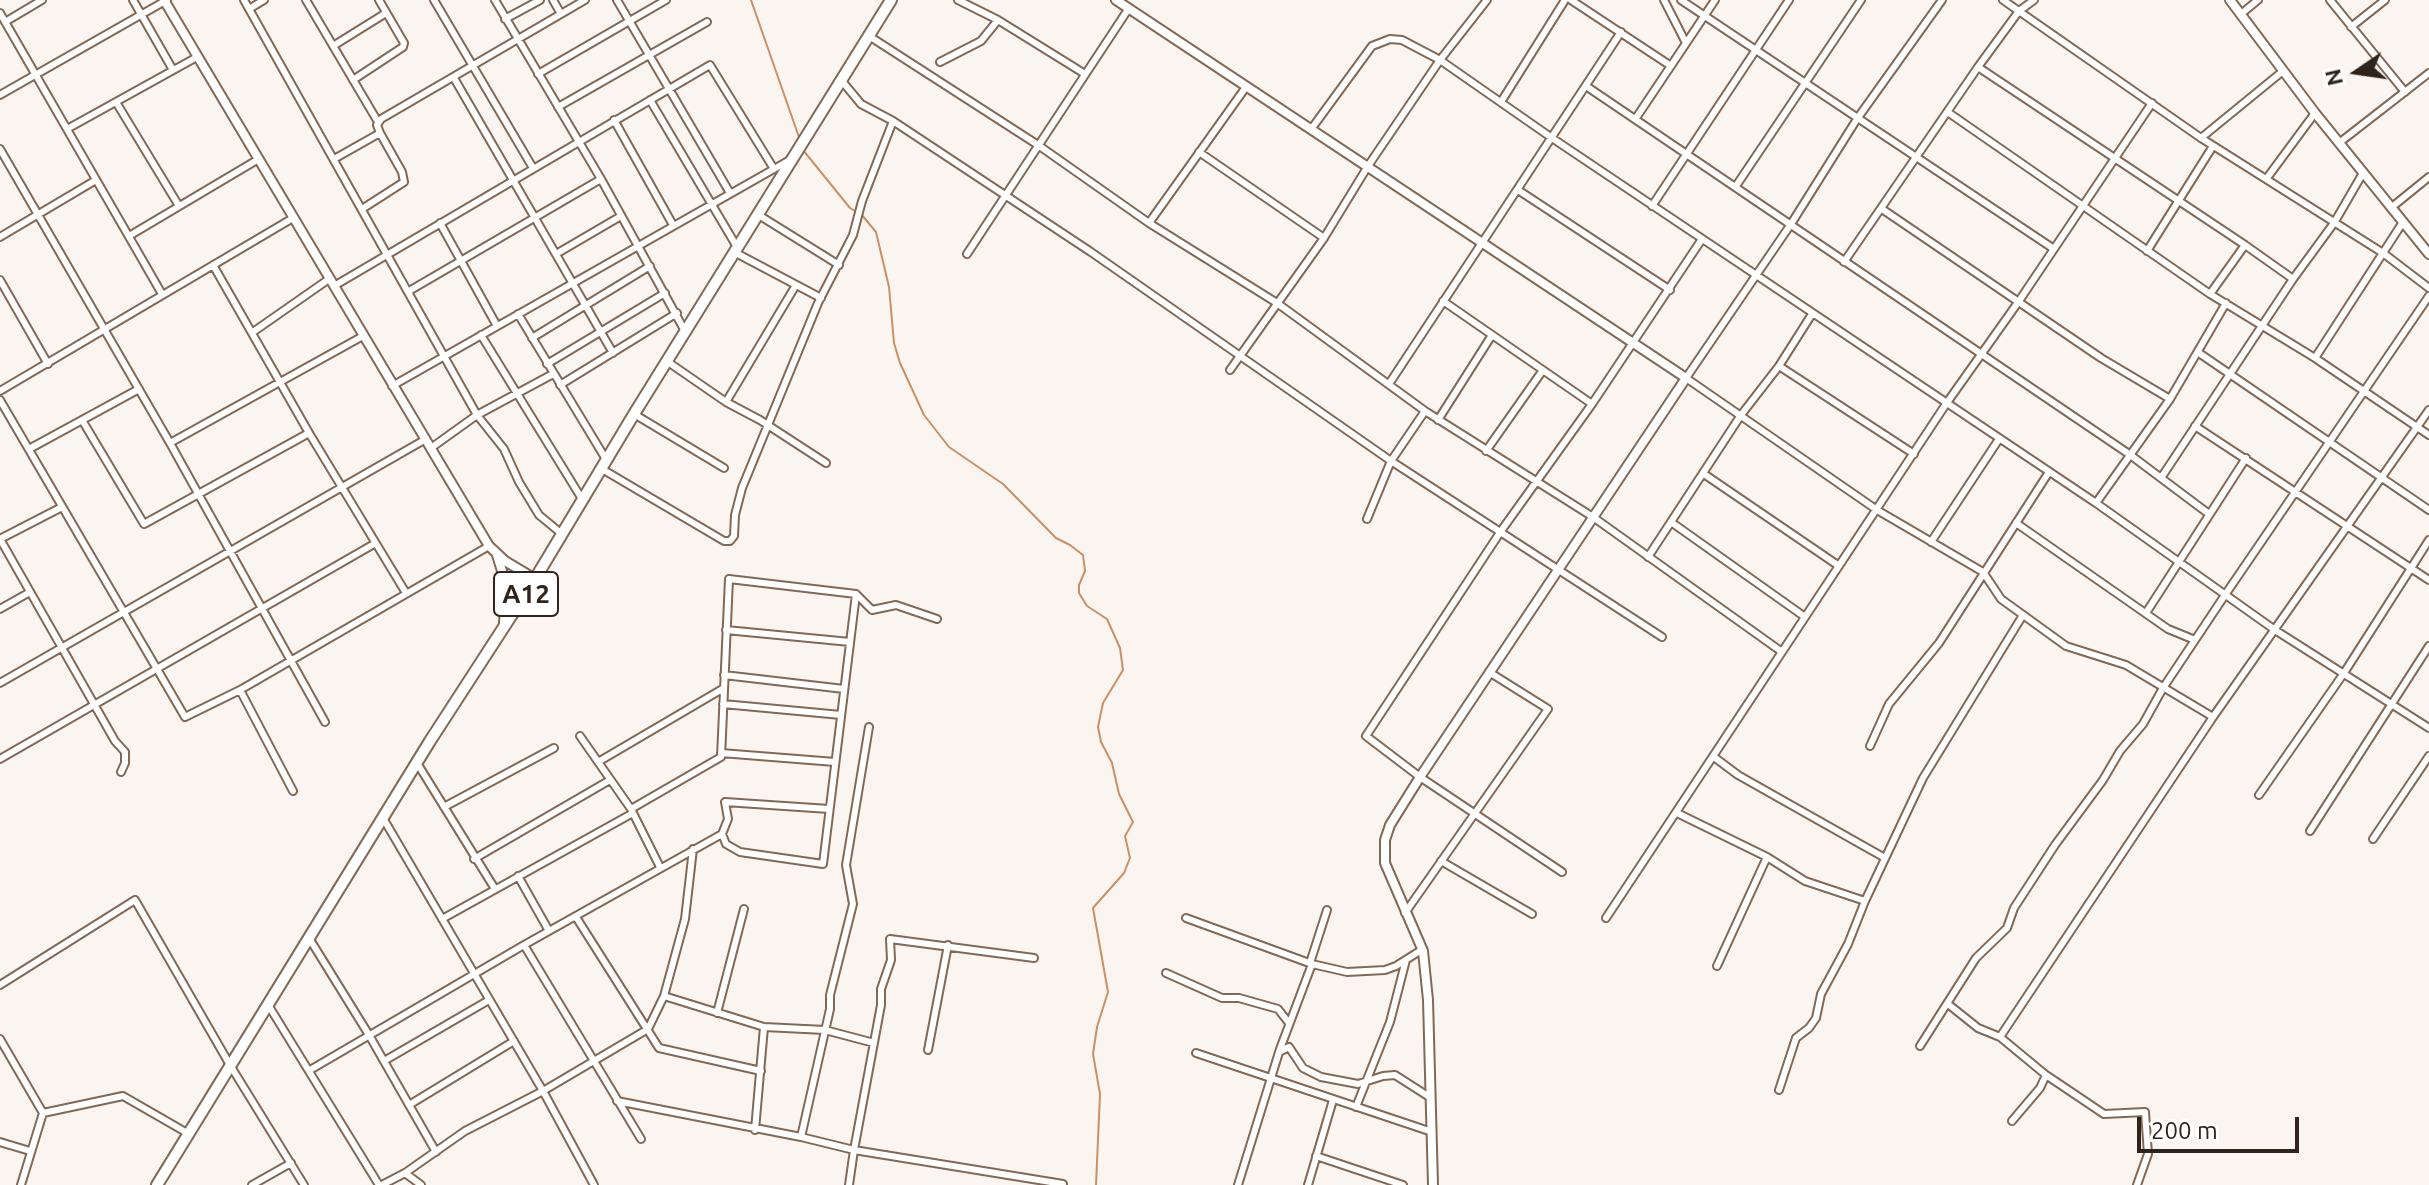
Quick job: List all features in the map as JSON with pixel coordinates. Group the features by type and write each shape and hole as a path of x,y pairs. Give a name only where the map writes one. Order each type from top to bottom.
{"main road":[{"name":"A12","path":"161,1183 267,1003 535,579 891,0"}],"street":[{"path":"5,22 42,0"},
{"path":"133,0 173,70"},
{"path":"0,95 165,0 257,160 492,550 506,584 503,628"},
{"path":"244,0 477,415 504,449 539,515 562,534"},
{"path":"249,9 264,0"},
{"path":"319,0 308,3 378,122 380,133 402,172 404,182 362,209"},
{"path":"353,80 403,47 404,43 379,0"},
{"path":"434,0 533,168"},
{"path":"495,0 601,179 686,333"},
{"path":"505,19 540,0"},
{"path":"553,0 561,14"},
{"path":"378,122 585,0"},
{"path":"617,0 730,193"},
{"path":"538,74 666,0"},
{"path":"958,0 998,20 1085,74"},
{"path":"1116,0 1634,341 1877,510 1983,572 2001,599 2066,646 2126,665 2213,717"},
{"path":"1230,370 1324,238 1368,166 1440,60 1487,0"},
{"path":"1501,102 1565,0"},
{"path":"1571,0 1671,66"},
{"path":"1664,0 1686,43"},
{"path":"1681,0 2054,249"},
{"path":"1636,118 1715,0"},
{"path":"1652,206 1789,0"},
{"path":"1736,186 1861,0"},
{"path":"1433,1185 1428,1000 1423,949 1391,880 1383,852 1390,825 1489,672 1791,224 1857,119 1942,0"},
{"path":"2003,0 2201,138 2383,253 2429,288"},
{"path":"1844,262 1978,67 2019,11 2034,0"},
{"path":"2230,0 2315,113 2427,248"},
{"path":"2241,14 2258,0"},
{"path":"2330,0 2405,92"},
{"path":"2351,27 2385,0"},
{"path":"967,254 1129,8"},
{"path":"0,13 162,294"},
{"path":"333,46 386,13"},
{"path":"940,62 981,41 998,20"},
{"path":"558,107 707,22"},
{"path":"1389,384 1621,32"},
{"path":"869,36 1038,145 1149,223 1277,303 1438,420 1593,517 1782,652"},
{"path":"1312,128 1372,46 1390,39 1402,40 1440,60 2096,503 2275,630 2429,728"},
{"path":"67,129 197,57"},
{"path":"253,332 332,282 387,254 710,65 774,169"},
{"path":"1978,67 2293,279"},
{"path":"2201,138 2283,71"},
{"path":"2339,143 2429,73"},
{"path":"454,78 613,353"},
{"path":"842,81 861,104 893,121 1005,195 1391,461 1662,637"},
{"path":"1586,86 2129,454 2209,514"},
{"path":"1149,223 1246,87"},
{"path":"650,100 736,249 821,298"},
{"path":"116,102 179,206"},
{"path":"1606,918 1946,404 2152,103"},
{"path":"1949,113 2210,294 2315,358 2429,435"},
{"path":"2267,178 2315,113"},
{"path":"614,120 673,225"},
{"path":"518,314 604,465 724,541 730,541 734,536 735,515 742,488 821,298 853,235 862,201 893,121"},
{"path":"334,159 380,133"},
{"path":"2147,251 2213,146"},
{"path":"0,149 170,443 325,722"},
{"path":"1199,152 1324,238"},
{"path":"392,386 791,159"},
{"path":"129,236 257,160"},
{"path":"2161,478 2293,279 2334,223 2363,173"},
{"path":"2392,207 2429,177"},
{"path":"409,291 601,179"},
{"path":"0,237 96,180"},
{"path":"1518,190 1670,290"},
{"path":"1882,209 2101,358 2170,399"},
{"path":"757,214 839,265"},
{"path":"556,254 621,216"},
{"path":"0,391 293,218"},
{"path":"2315,358 2403,222"},
{"path":"440,223 497,326"},
{"path":"1562,872 1420,777 1366,736 1501,531 1592,404 1702,239"},
{"path":"2210,294 2245,245"},
{"path":"213,265 374,544 406,593"},
{"path":"532,338 650,266"},
{"path":"2421,282 2429,273"},
{"path":"0,280 48,364"},
{"path":"726,402 796,285"},
{"path":"547,364 665,293"},
{"path":"1920,1046 1976,958 2007,928 2014,908 2055,845 2103,780 2120,751 2143,724 2163,688 2225,595 2429,296"},
{"path":"1443,301 1592,404"},
{"path":"2096,503 2170,399 2226,303"},
{"path":"560,385 677,313"},
{"path":"1648,557 1812,314"},
{"path":"481,335 582,499"},
{"path":"1438,420 1492,335"},
{"path":"170,443 363,336"},
{"path":"2199,353 2429,510"},
{"path":"668,362 726,402 826,463"},
{"path":"1779,366 1914,454"},
{"path":"1486,451 1543,370"},
{"path":"431,448 477,415 553,374"},
{"path":"29,449 139,389"},
{"path":"0,400 185,717 240,690 406,593 492,550"},
{"path":"2000,1037 2213,717 2429,410"},
{"path":"1367,519 1391,461 1425,411"},
{"path":"634,414 724,468"},
{"path":"82,420 144,524 309,433"},
{"path":"2195,426 2429,580"},
{"path":"0,683 426,439"},
{"path":"1931,542 1999,439"},
{"path":"2146,613 2246,458"},
{"path":"1870,746 1889,704 1939,643 2049,472"},
{"path":"1704,474 1839,566"},
{"path":"62,507 0,539 115,741 125,752 121,772"},
{"path":"1671,522 1805,617"},
{"path":"2016,523 2168,629 2195,640"},
{"path":"2259,795 2344,673 2429,540"},
{"path":"0,759 374,544"},
{"path":"492,550 535,579"},
{"path":"442,919 721,757 729,579 856,594 872,610 896,605 937,619"},
{"path":"0,609 30,592"},
{"path":"722,834 726,844 740,852 823,864 856,594"},
{"path":"1779,1090 1796,1038 1816,1018 1821,994 1848,944 1923,778 2023,615"},
{"path":"726,630 850,642"},
{"path":"2310,831 2429,646"},
{"path":"1405,913 1548,709 1489,672"},
{"path":"724,675 844,689"},
{"path":"598,762 724,688"},
{"path":"240,690 293,791"},
{"path":"723,704 841,715"},
{"path":"801,1137 830,995 853,904 846,865 869,727"},
{"path":"580,736 632,811 660,867"},
{"path":"444,807 554,748"},
{"path":"721,753 835,762"},
{"path":"2373,839 2429,756"},
{"path":"1714,757 1738,775 1885,858"},
{"path":"417,763 495,889"},
{"path":"474,859 610,780"},
{"path":"310,1070 722,834 728,819 725,802 829,809"},
{"path":"1677,813 1767,857 1805,881 1865,901"},
{"path":"383,818 543,1091 594,1185"},
{"path":"267,1003 380,1185 405,1173 465,1131 543,1091 648,1029 664,996 685,919 693,849"},
{"path":"1717,966 1767,857"},
{"path":"1441,861 1532,914"},
{"path":"518,876 549,931"},
{"path":"0,985 135,900 230,1065 304,1185"},
{"path":"717,1013 744,909"},
{"path":"1238,1185 1327,910"},
{"path":"576,917 659,1048 761,1071"},
{"path":"1186,918 1311,964 1347,972 1385,970 1423,949"},
{"path":"309,938 436,1152"},
{"path":"849,1185 881,1005 881,989 891,960 890,939 1034,958"},
{"path":"524,945 641,1139"},
{"path":"928,1050 948,945"},
{"path":"1356,1107 1390,1022 1406,960"},
{"path":"1166,973 1222,998 1239,998 1278,1009 1289,1023"},
{"path":"664,996 764,1027 825,1030 874,1043"},
{"path":"384,1061 489,1000"},
{"path":"1948,1004 1978,1028 2000,1037 2046,1075 2104,1114 2145,1112 2148,1154 2137,1185"},
{"path":"755,1130 764,1027"},
{"path":"0,1039 43,1113 21,1185"},
{"path":"409,1105 514,1041"},
{"path":"1279,1052 1289,1047 1303,1068 1321,1077 1358,1084 1395,1075 1431,1098"},
{"path":"1196,1053 1432,1132"},
{"path":"2012,1121 2040,1088 2046,1075"},
{"path":"43,1113 123,1096 189,1134"},
{"path":"1308,1185 1333,1100"},
{"path":"617,1101 854,1150 1063,1184"},
{"path":"0,1142 30,1151"},
{"path":"1316,1156 1403,1185"},
{"path":"252,1185 291,1163"},
{"path":"405,1173 421,1185"},
{"path":"1372,1185 1379,1179"}],"waterway":[{"path":"751,0 800,140"},
{"path":"803,150 855,211"},
{"path":"861,214 876,232 889,287 894,343 924,415 949,447 1003,484 1056,538 1083,555 1085,571 1079,593 1087,606 1107,619 1120,648 1123,670 1103,703 1098,727 1101,742 1112,763 1119,794 1133,822 1125,836 1130,858 1124,873 1093,908 1108,992 1097,1027 1093,1054 1100,1094 1096,1185"}]}
